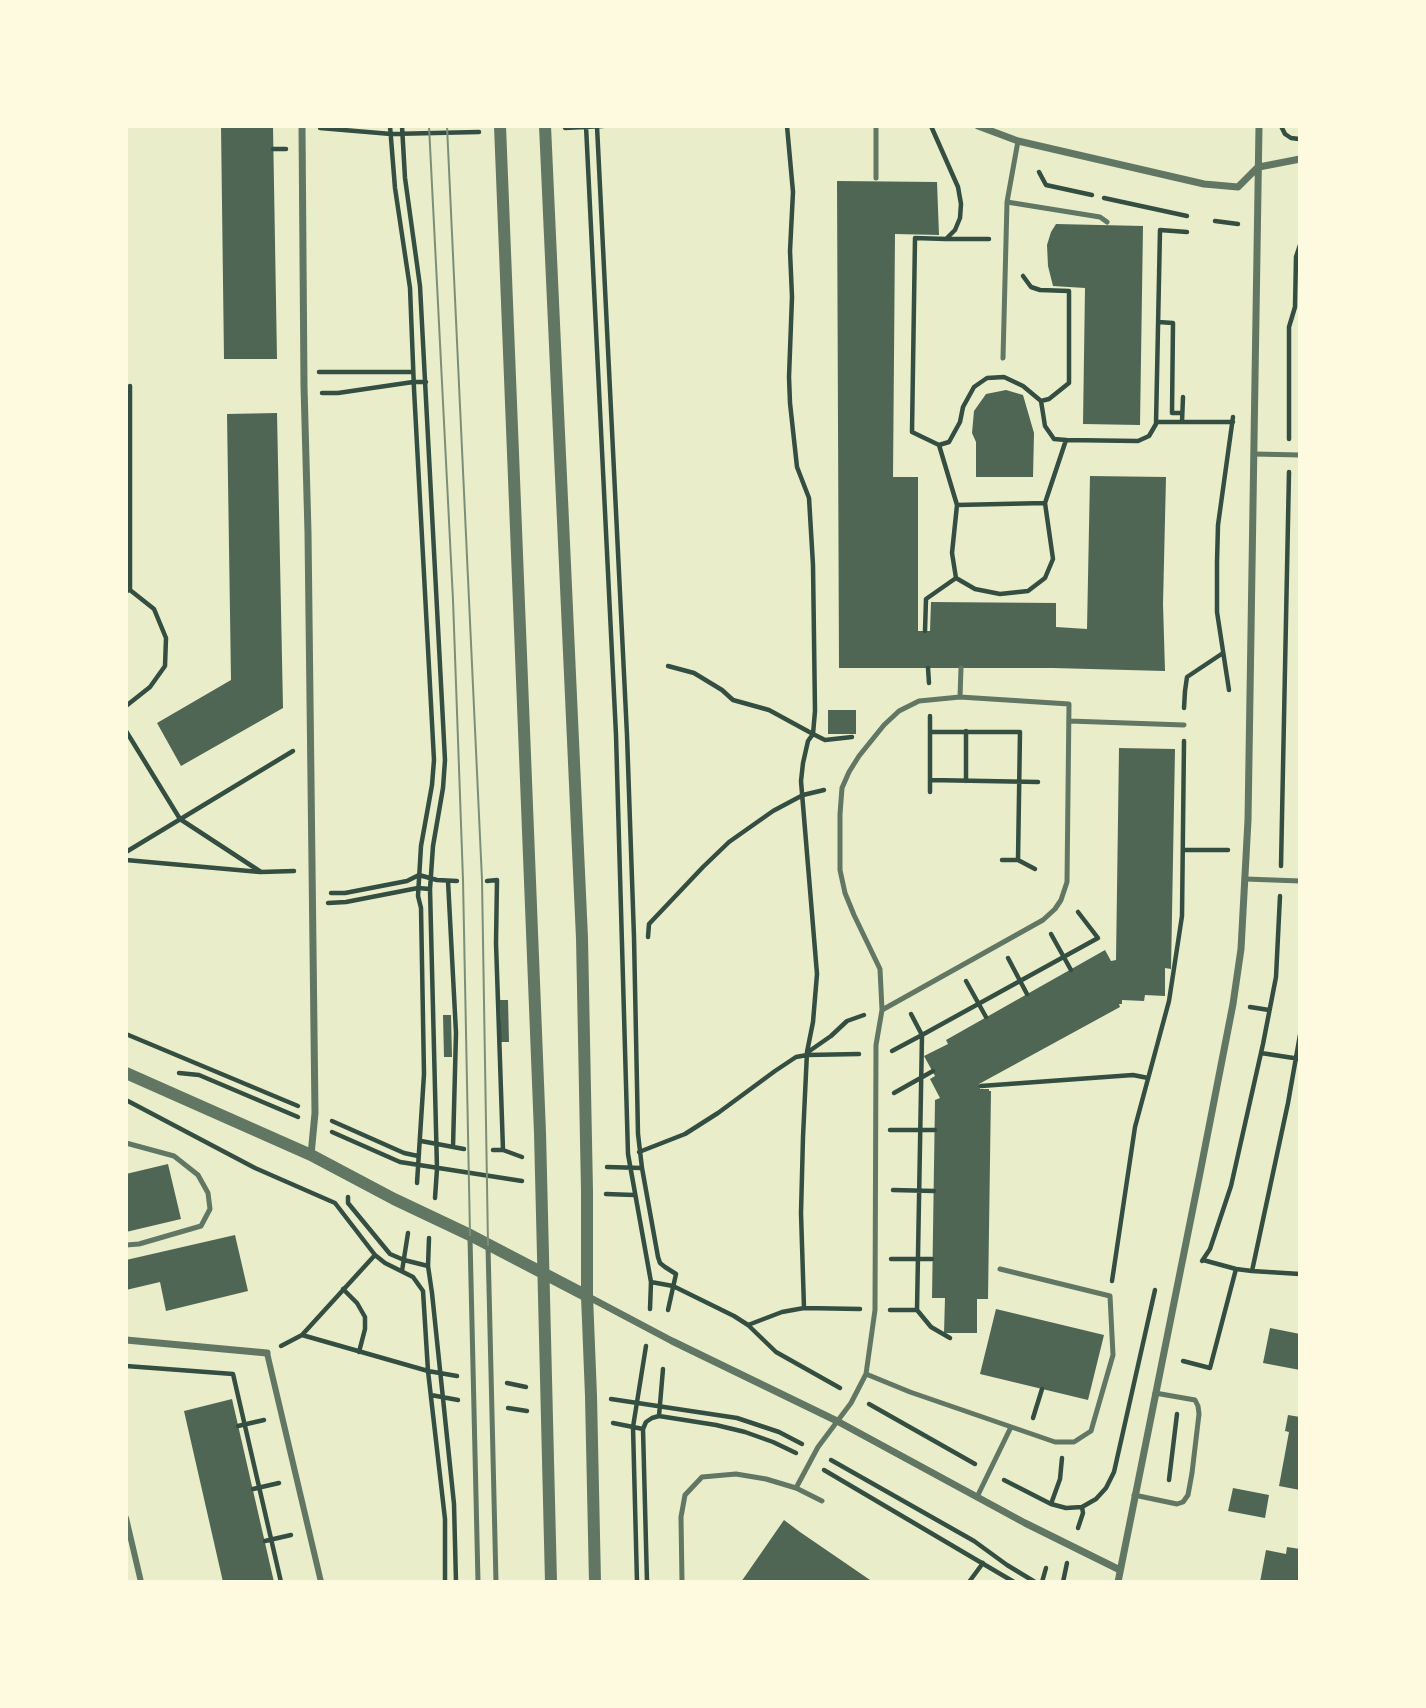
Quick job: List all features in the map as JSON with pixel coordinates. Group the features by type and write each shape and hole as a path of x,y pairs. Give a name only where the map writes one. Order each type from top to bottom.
{"street":[{"path":"500,126 541,1160 551,1582"},
{"path":"545,126 582,938 587,1296 595,1582"},
{"path":"978,126 1018,141 1204,184 1238,187 1259,167 1300,159"},
{"path":"1118,1582 1233,1004 1241,949 1246,879 1259,126"},
{"path":"302,127 315,1113 311,1155"},
{"path":"126,1073 311,1155 672,1341 837,1421 1120,1570"},
{"path":"126,1340 267,1353 321,1582"},
{"path":"126,1518 141,1582"}],"lane":[{"path":"876,126 876,177"},
{"path":"1003,358 1007,202 1018,141"},
{"path":"1007,202 1100,217 1107,222"},
{"path":"1254,454 1300,455"},
{"path":"960,697 961,668"},
{"path":"796,1488 816,1452 851,1403 866,1374 875,1310 876,1045 882,1010 880,969 845,893 841,870 842,788 859,756 884,725 899,711 919,701 960,697 1069,704 1067,882 1055,909 1043,920 882,1010"},
{"path":"1069,721 1184,725"},
{"path":"1246,879 1300,881"},
{"path":"126,1143 174,1156 198,1175 208,1193 210,1209 201,1226 139,1244 126,1245"},
{"path":"470,1235 478,1582"},
{"path":"488,1245 496,1582"},
{"path":"866,1374 1055,1442 1074,1442 1091,1431 1112,1355 1110,1296 1000,1269"},
{"path":"1134,1494 1177,1504 1183,1502 1188,1494 1198,1406 1195,1400 1155,1393"},
{"path":"977,1497 1011,1427"},
{"path":"682,1582 681,1517 685,1494 702,1477 736,1474 766,1479 796,1488 822,1500"}],"path":[{"path":"390,126 395,188 410,288 434,760 421,846 418,888 421,908 424,1074 418,1183"},
{"path":"402,126 405,178 421,286 445,760 430,889 438,1169 436,1190"},
{"path":"597,126 627,735 639,1152 658,1257 665,1268 676,1274 668,1310"},
{"path":"561,128 603,126"},
{"path":"788,126 793,192 790,251 790,403 796,467 809,498 813,565 815,711 813,734 808,741 801,782 817,974 813,1023 807,1054 801,1213 804,1308"},
{"path":"931,126 958,187 961,204 960,218 955,230 946,239"},
{"path":"1281,126 1285,134 1300,139"},
{"path":"302,127 390,134 484,131"},
{"path":"586,127 616,735 628,1154 651,1282 651,1301"},
{"path":"1039,172 1046,186 1187,216"},
{"path":"1215,221 1238,224"},
{"path":"992,240 915,239 912,432 939,445 949,442 974,387 987,378 1004,377 1023,386 1041,401 1045,426 1054,439 1138,441 1149,436 1156,422 1160,230 1187,232"},
{"path":"1199,1273 1231,1186 1276,977 1286,647 1289,327 1295,307 1296,257 1300,245"},
{"path":"1021,268 1023,277 1031,287 1040,290 1069,290 1069,383 1049,399 1041,401"},
{"path":"1158,322 1173,323 1171,409 1172,413 1182,413"},
{"path":"304,372 413,372"},
{"path":"304,394 338,393 426,382"},
{"path":"126,706 150,687 165,666 166,638 154,609 128,590 130,386"},
{"path":"1182,397 1182,422"},
{"path":"1231,698 1217,612 1218,525 1234,411"},
{"path":"1156,422 1233,422"},
{"path":"956,578 975,589 1000,594 1028,591 1045,578 1053,559 1045,503 1066,440"},
{"path":"939,445 957,505 952,553 956,578"},
{"path":"957,505 1045,503"},
{"path":"925,631 926,599 956,578"},
{"path":"1110,1296 1135,1127 1170,1001 1182,916 1187,677 1223,653"},
{"path":"668,666 694,673 733,700 769,710 825,740 853,737"},
{"path":"928,668 929,688"},
{"path":"930,710 930,792"},
{"path":"126,731 180,819 261,872"},
{"path":"966,731 966,780"},
{"path":"930,732 1020,732 1018,860"},
{"path":"126,852 310,740"},
{"path":"930,779 1038,782"},
{"path":"648,937 649,924 729,842 773,811 803,795 842,788"},
{"path":"1184,850 1228,850"},
{"path":"126,860 261,872 312,871"},
{"path":"1002,860 1018,860 1035,869"},
{"path":"312,893 345,892 407,881 419,875 457,881"},
{"path":"487,881 498,880 496,943 503,1150"},
{"path":"448,881 456,1033 453,1147"},
{"path":"312,904 346,902 418,888 430,889"},
{"path":"639,1152 685,1134 796,1057 807,1054 888,1053 922,1035 1098,938 1078,912"},
{"path":"1043,920 1071,970"},
{"path":"1000,945 1027,994"},
{"path":"959,968 986,1017"},
{"path":"902,998 922,1035 917,1310 931,1327 950,1338"},
{"path":"1249,1007 1269,1010"},
{"path":"807,1054 847,1021 882,1010"},
{"path":"126,1034 404,1153 418,1156"},
{"path":"1252,1271 1298,1059 1300,1035"},
{"path":"1261,1053 1298,1059"},
{"path":"876,1097 887,1096 933,1071"},
{"path":"175,1073 199,1074 400,1162 514,1180"},
{"path":"981,1086 1133,1075 1148,1077"},
{"path":"126,1100 255,1168 335,1203 375,1255 413,1277 423,1291 428,1371 445,1519 445,1582"},
{"path":"876,1131 935,1130"},
{"path":"421,1140 464,1149"},
{"path":"493,1150 503,1150 524,1158"},
{"path":"602,1166 642,1168"},
{"path":"348,1175 348,1203 385,1249 404,1260 428,1266"},
{"path":"876,1189 934,1191"},
{"path":"603,1194 634,1195"},
{"path":"402,1271 408,1233"},
{"path":"429,1243 428,1266 455,1514 456,1582"},
{"path":"375,1255 302,1335 428,1371 465,1377"},
{"path":"875,1259 932,1259"},
{"path":"1203,1259 1236,1269 1300,1274"},
{"path":"1185,1349 1183,1361 1210,1368 1236,1269"},
{"path":"1082,1507 1096,1499 1106,1488 1114,1472 1158,1277"},
{"path":"343,1289 358,1303 365,1317 359,1352"},
{"path":"748,1325 782,1312 804,1308 917,1310"},
{"path":"126,1366 233,1374 241,1425 260,1487 281,1582"},
{"path":"637,1582 633,1427 643,1369"},
{"path":"659,1416 663,1369"},
{"path":"502,1382 531,1387"},
{"path":"1029,1433 1042,1389"},
{"path":"431,1395 465,1401"},
{"path":"610,1399 720,1415 752,1422 779,1432 974,1541 1007,1566 1035,1582"},
{"path":"502,1407 531,1411"},
{"path":"1169,1480 1177,1414"},
{"path":"241,1425 282,1415"},
{"path":"647,1582 643,1429 646,1422 659,1416 745,1432 773,1441 1014,1582"},
{"path":"608,1423 643,1429"},
{"path":"1051,1504 1060,1479 1064,1442"},
{"path":"1117,1457 1124,1459"},
{"path":"1160,1466 1170,1468"},
{"path":"253,1489 298,1479"},
{"path":"265,1541 310,1531"},
{"path":"969,1582 983,1563"},
{"path":"1042,1582 1046,1569"}],"building":[{"path":"221,126 273,126 277,359 224,359"},
{"path":"837,181 937,182 939,235 895,234 893,477 918,477 918,631 930,631 931,602 1056,603 1056,627 1087,629 1090,476 1166,477 1163,604 1165,671 839,668"},
{"path":"1056,224 1143,226 1140,425 1083,424 1085,288 1053,286 1047,245"},
{"path":"1006,390 1023,395 1034,433 1033,477 976,477 976,442 972,433 974,411 986,394"},
{"path":"277,413 283,708 181,766 157,723 231,680 227,414"},
{"path":"828,710 856,710 856,734 828,734"},
{"path":"1119,748 1175,749 1171,969 1165,968 1165,996 1145,995 1144,1001 1122,1000 1120,1007 979,1084 980,1089 991,1091 988,1299 977,1299 977,1333 944,1333 945,1298 932,1298 935,1100 940,1098 930,1079 935,1076 924,1056 948,1044 946,1040 1105,950 1111,961 1116,960"},
{"path":"500,1000 508,1000 509,1042 501,1042"},
{"path":"443,1015 451,1015 452,1057 444,1057"},
{"path":"168,1164 181,1219 126,1232 126,1174"},
{"path":"235,1235 248,1291 166,1311 160,1282 126,1290 126,1260"},
{"path":"996,1309 1104,1335 1088,1400 980,1374"},
{"path":"1270,1328 1300,1334 1300,1370 1263,1363"},
{"path":"232,1399 274,1582 223,1582 184,1411"},
{"path":"1288,1415 1300,1417 1300,1490 1279,1486 1289,1432 1285,1431"},
{"path":"1233,1488 1269,1495 1265,1518 1228,1511"},
{"path":"784,1520 800,1532 873,1582 741,1582"},
{"path":"1287,1547 1300,1549 1300,1582 1260,1582 1266,1550 1286,1554"}],"tram line":[{"path":"429,126 453,600 463,880 470,1235"},
{"path":"447,126 482,880 488,1245"}]}
